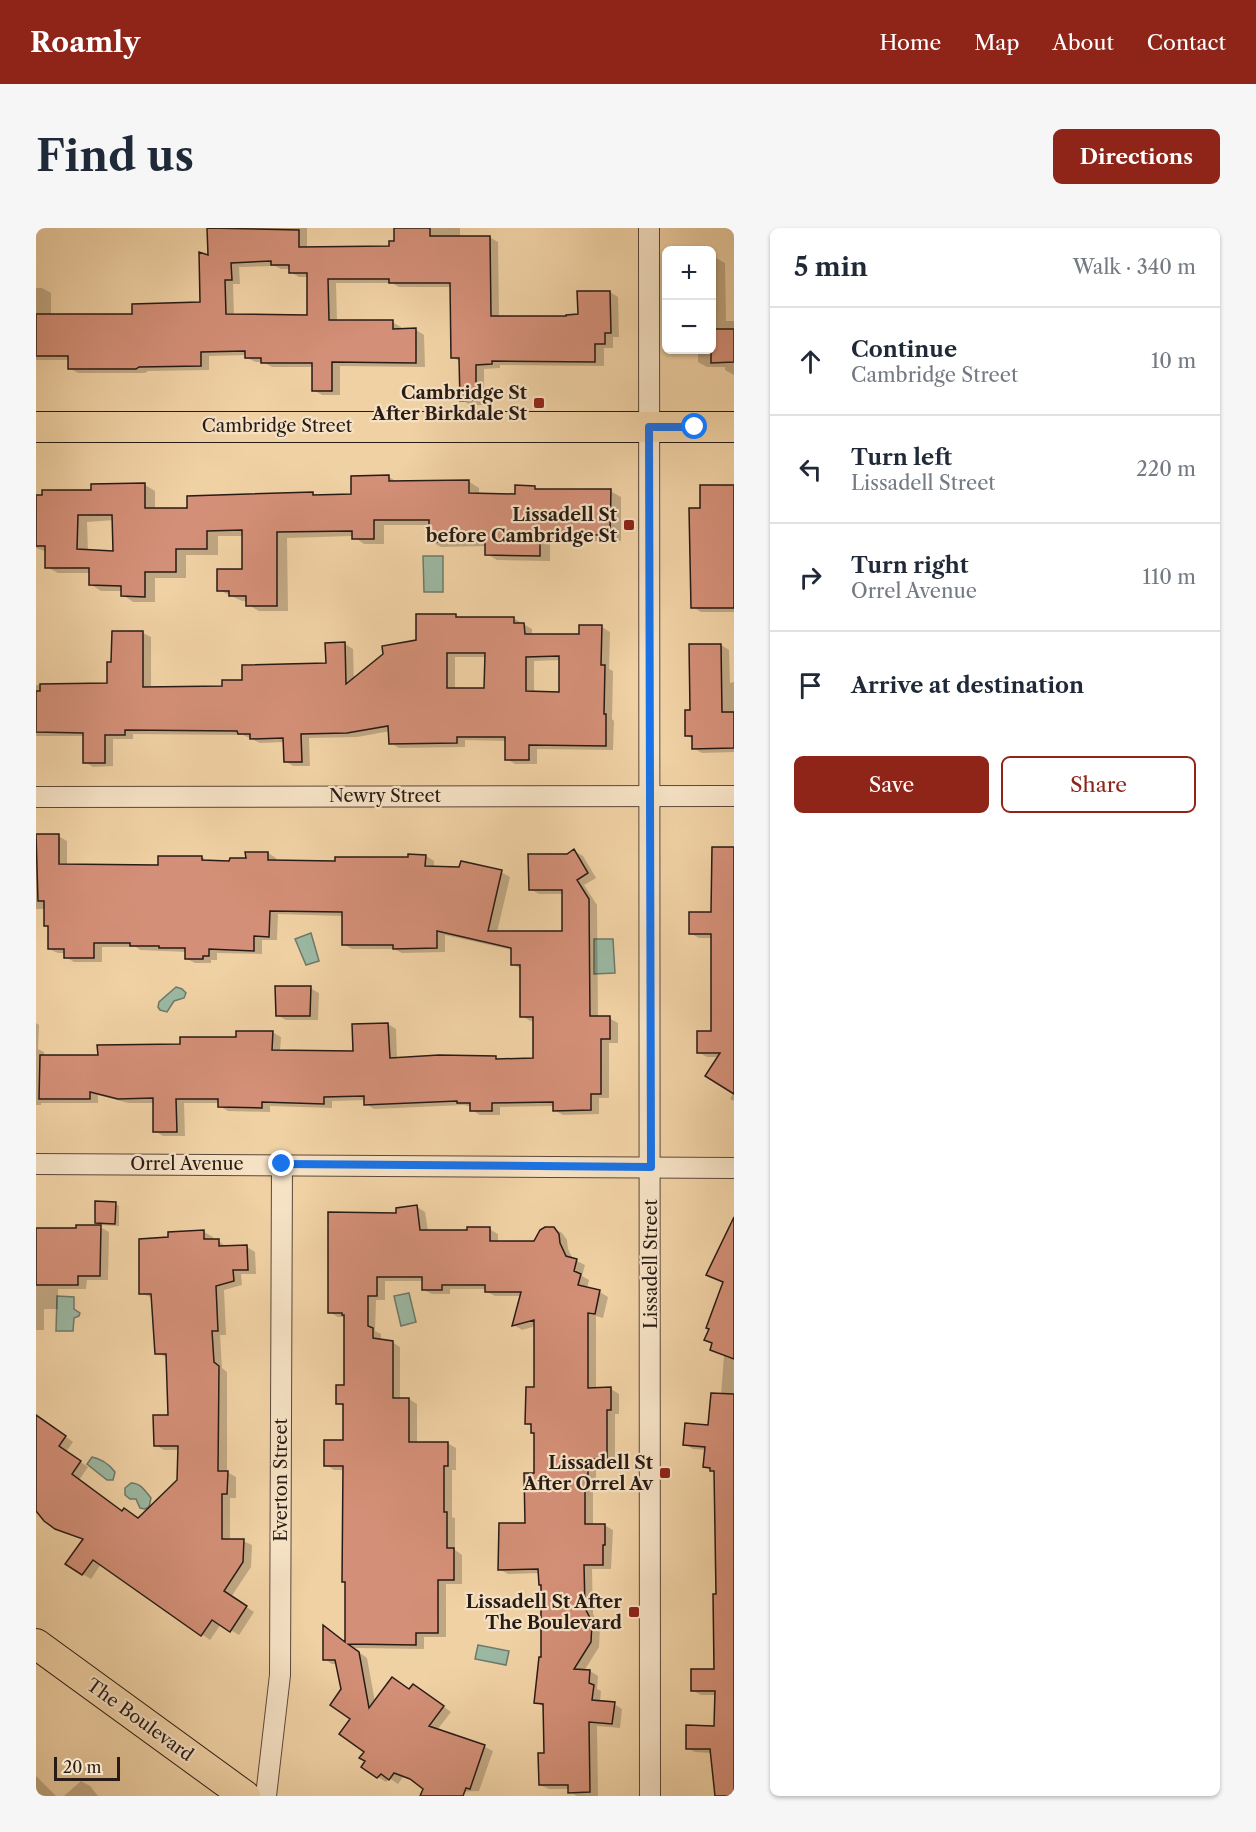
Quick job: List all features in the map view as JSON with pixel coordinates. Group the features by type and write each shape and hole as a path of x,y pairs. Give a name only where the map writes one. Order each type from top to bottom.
{"main road":[{"name":"Cambridge Street","path":"36,427 734,427"},
{"name":"The Boulevard","path":"36,1644 245,1796"}],"street":[{"name":"Lissadell Street","path":"649,228 650,1796"},
{"name":"Newry Street","path":"36,797 734,796"},
{"name":"Orrel Avenue","path":"36,1164 734,1168"},
{"name":"Everton Street","path":"266,1796 280,1675 282,1164"}],"shaded area":[{"path":"423,556 443,556 443,592 424,592"},
{"path":"311,933 319,961 306,965 295,939"},
{"path":"594,939 613,939 615,973 594,974"},
{"path":"176,987 186,993 184,998 174,1001 167,1012 160,1010 159,1002"},
{"path":"409,1293 416,1322 401,1326 394,1296"},
{"path":"57,1296 74,1297 74,1309 80,1313 74,1318 73,1331 56,1331"},
{"path":"92,1457 108,1464 113,1469 115,1472 113,1480 107,1480 87,1464"},
{"path":"131,1483 140,1486 151,1498 149,1507 140,1508 136,1499 130,1499 125,1495 125,1488"},
{"path":"478,1645 509,1651 506,1665 475,1659"}],"building":[{"path":"207,228 299,230 299,247 389,246 389,241 394,241 394,228 430,228 430,236 490,236 491,316 578,314 577,291 610,291 611,333 605,333 605,344 595,344 595,362 492,361 492,364 476,365 476,400 460,401 459,358 451,358 450,283 389,283 389,279 328,279 329,320 393,320 393,329 416,328 416,363 332,362 332,391 312,391 312,363 261,363 261,358 245,358 245,351 201,352 201,366 139,367 136,369 68,369 68,356 36,356 36,314 132,314 132,304 200,302 199,252 208,255","holes":["271,261 271,265 289,265 289,273 307,273 307,315 226,314 225,280 232,280 231,263"]},
{"path":"716,329 734,329 734,362 711,363 711,354 716,354"},
{"path":"389,475 389,481 469,480 469,493 515,494 515,485 535,486 535,489 611,489 610,535 540,535 540,556 485,555 485,541 429,542 429,520 374,520 374,539 352,539 352,531 277,532 277,606 246,606 246,596 229,596 229,591 217,591 217,569 242,569 242,530 207,531 207,549 176,549 176,572 145,572 145,597 121,596 121,586 89,585 89,568 45,568 45,546 36,546 36,495 42,495 42,490 91,490 91,484 145,483 145,508 187,508 187,496 313,492 313,495 351,494 351,476","holes":["78,515 112,515 113,551 77,549"]},
{"path":"700,485 734,485 734,608 691,608 689,508 700,508"},
{"path":"416,614 514,617 514,623 524,623 525,634 579,634 579,625 602,625 601,665 605,665 606,746 529,745 529,760 505,760 505,737 457,737 457,743 389,744 388,726 347,733 301,734 302,762 284,762 283,738 250,739 250,734 238,734 237,731 125,730 125,735 105,735 105,763 83,763 83,733 36,732 36,691 40,691 40,684 107,683 107,662 111,662 112,631 143,631 143,687 222,686 222,680 242,680 242,665 326,663 325,643 345,642 346,684 383,654 382,646 416,640","holes":["447,653 485,653 484,688 447,688","559,656 559,692 526,691 526,657"]},
{"path":"689,644 721,644 722,712 734,712 734,748 692,749 692,736 685,736 685,710 690,710"},
{"path":"36,834 59,834 59,864 158,865 158,856 202,856 202,860 229,861 230,858 246,858 245,852 268,852 268,860 335,861 335,857 408,857 408,854 426,855 425,866 459,867 461,861 502,870 488,931 562,931 562,890 529,890 528,854 567,854 574,849 588,873 577,880 589,899 590,1016 610,1016 610,1039 601,1039 601,1094 591,1094 591,1110 553,1111 553,1102 492,1103 492,1111 470,1111 470,1103 457,1103 457,1101 364,1105 364,1096 324,1097 324,1104 262,1102 262,1108 218,1107 218,1099 176,1099 177,1132 153,1132 153,1098 118,1099 90,1092 90,1099 39,1099 40,1055 98,1055 97,1045 180,1044 180,1037 236,1037 236,1031 273,1031 272,1050 353,1051 352,1024 388,1023 390,1058 439,1055 496,1056 496,1059 533,1058 533,1017 520,1017 520,965 511,965 511,948 437,931 437,948 393,949 393,945 342,945 342,912 270,911 269,937 254,936 254,951 209,949 209,956 203,956 203,959 185,959 185,948 130,946 130,943 94,943 94,958 64,958 64,949 48,949 48,926 44,926 44,901 38,901"},
{"path":"712,847 734,847 734,1094 705,1076 720,1053 697,1053 697,1031 711,1031 711,934 689,934 689,912 711,912"},
{"path":"275,986 311,986 310,1016 276,1016"},
{"path":"95,1201 116,1202 115,1224 95,1223"},
{"path":"417,1205 420,1230 467,1230 467,1227 490,1227 490,1241 534,1241 540,1230 545,1227 554,1227 559,1234 566,1256 577,1259 574,1271 581,1274 578,1285 600,1290 595,1314 588,1313 588,1388 611,1387 611,1410 607,1410 607,1459 588,1459 588,1475 585,1475 585,1524 605,1524 605,1545 603,1545 603,1565 584,1565 585,1608 592,1622 591,1642 574,1669 590,1670 589,1683 594,1685 592,1700 615,1702 612,1724 589,1722 590,1792 568,1793 568,1785 539,1785 538,1753 544,1753 543,1704 534,1703 539,1657 541,1657 541,1585 539,1585 538,1569 498,1570 499,1523 525,1523 524,1473 534,1473 534,1433 531,1433 531,1424 525,1424 526,1387 534,1387 534,1320 512,1326 521,1292 485,1292 485,1285 442,1285 442,1290 422,1290 422,1277 377,1277 377,1296 368,1296 368,1326 373,1328 373,1338 393,1341 393,1398 409,1398 409,1442 448,1442 448,1466 444,1466 444,1512 447,1512 447,1548 454,1548 454,1580 438,1580 438,1633 416,1633 416,1645 348,1644 359,1652 369,1708 392,1677 409,1689 413,1684 444,1706 429,1726 485,1745 470,1789 466,1788 463,1796 420,1796 423,1789 410,1779 394,1773 389,1780 381,1774 377,1778 361,1767 365,1761 359,1758 364,1752 339,1734 350,1719 330,1705 341,1689 335,1660 323,1660 323,1625 345,1642 345,1582 342,1582 343,1466 324,1466 324,1440 343,1440 343,1404 336,1404 336,1385 344,1385 344,1315 328,1313 328,1212 396,1213 396,1208"},
{"path":"734,1217 734,1359 710,1350 712,1343 704,1340 709,1329 706,1328 723,1282 706,1275"},
{"path":"76,1225 101,1225 100,1276 78,1276 78,1285 36,1285 36,1228 76,1228"},
{"path":"204,1230 204,1239 219,1239 219,1246 247,1245 248,1270 233,1270 234,1281 216,1286 218,1331 212,1331 214,1362 219,1366 218,1471 228,1471 227,1494 222,1494 222,1539 244,1539 243,1562 224,1591 247,1606 230,1632 212,1620 201,1636 93,1560 82,1575 65,1564 83,1539 55,1529 36,1511 36,1415 66,1436 59,1446 81,1461 72,1474 122,1511 124,1508 138,1518 177,1480 178,1446 154,1446 153,1415 168,1415 166,1354 155,1354 151,1294 139,1294 139,1239 168,1237 168,1232"},
{"path":"711,1393 734,1394 734,1796 715,1796 710,1749 686,1749 686,1725 714,1726 715,1691 691,1691 691,1669 714,1669 713,1594 716,1594 714,1471 703,1467 705,1447 683,1445 685,1423 708,1425"}],"place":[{"name":"Cambridge St After Birkdale St","path":"539,403"},
{"name":"Lissadell St before Cambridge St","path":"629,525"},
{"name":"Lissadell St After Orrel Av","path":"665,1473"},
{"name":"Lissadell St After The Boulevard","path":"634,1612"}],"route":[{"path":"282,1164 651,1167 649,427 695,427"}]}
